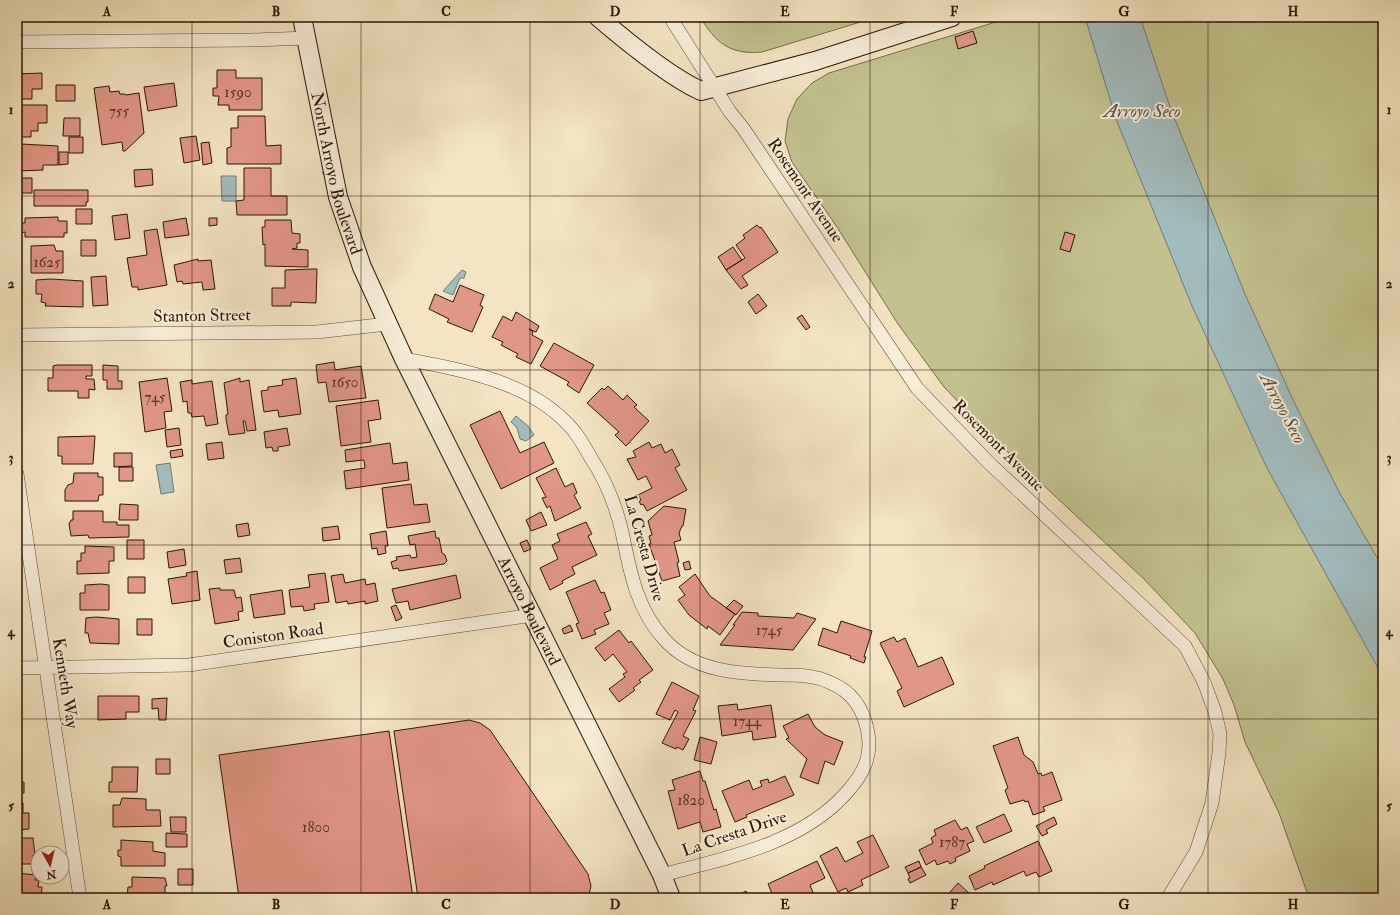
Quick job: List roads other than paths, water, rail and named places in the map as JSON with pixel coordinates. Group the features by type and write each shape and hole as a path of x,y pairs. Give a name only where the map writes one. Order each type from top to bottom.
{"street":[{"name":"North Arroyo Boulevard","path":"302,17 338,197 362,267 387,324"},
{"path":"598,17 688,85 701,91 815,61 952,17"},
{"name":"Rosemont Avenue","path":"670,17 730,112 743,128 917,388 988,462 1185,646 1204,682 1215,712 1220,734 1219,753 1212,803 1196,852 1168,898"},
{"path":"17,42 252,40 307,38"},
{"name":"Stanton Street","path":"17,335 317,332 387,324"},
{"name":"Arroyo Boulevard","path":"387,324 533,615 672,898"},
{"name":"La Cresta Drive","path":"404,359 453,368 485,377 524,393 552,410 574,431 610,492 622,530 627,564 642,607 653,626 661,636 683,656 706,666 730,672 806,675 830,682 847,691 858,705 866,723 869,743 868,761 861,777 827,812 800,829 770,843 731,856 662,875"},
{"name":"Kenneth Way","path":"17,474 80,898"},
{"name":"Coniston Road","path":"17,668 189,665 533,615"}],"water":[{"name":"Arroyo Seco","path":"1085,17 1140,17 1170,107 1245,294 1294,402 1338,490 1383,568 1383,677 1267,468 1192,306 1116,119"},
{"path":"221,176 236,176 236,201 222,201"},
{"path":"462,270 466,272 464,278 460,278 453,295 443,291"},
{"path":"516,416 528,426 534,435 526,441 520,439 517,428 511,422"},
{"path":"170,463 174,492 161,494 156,465"}]}
